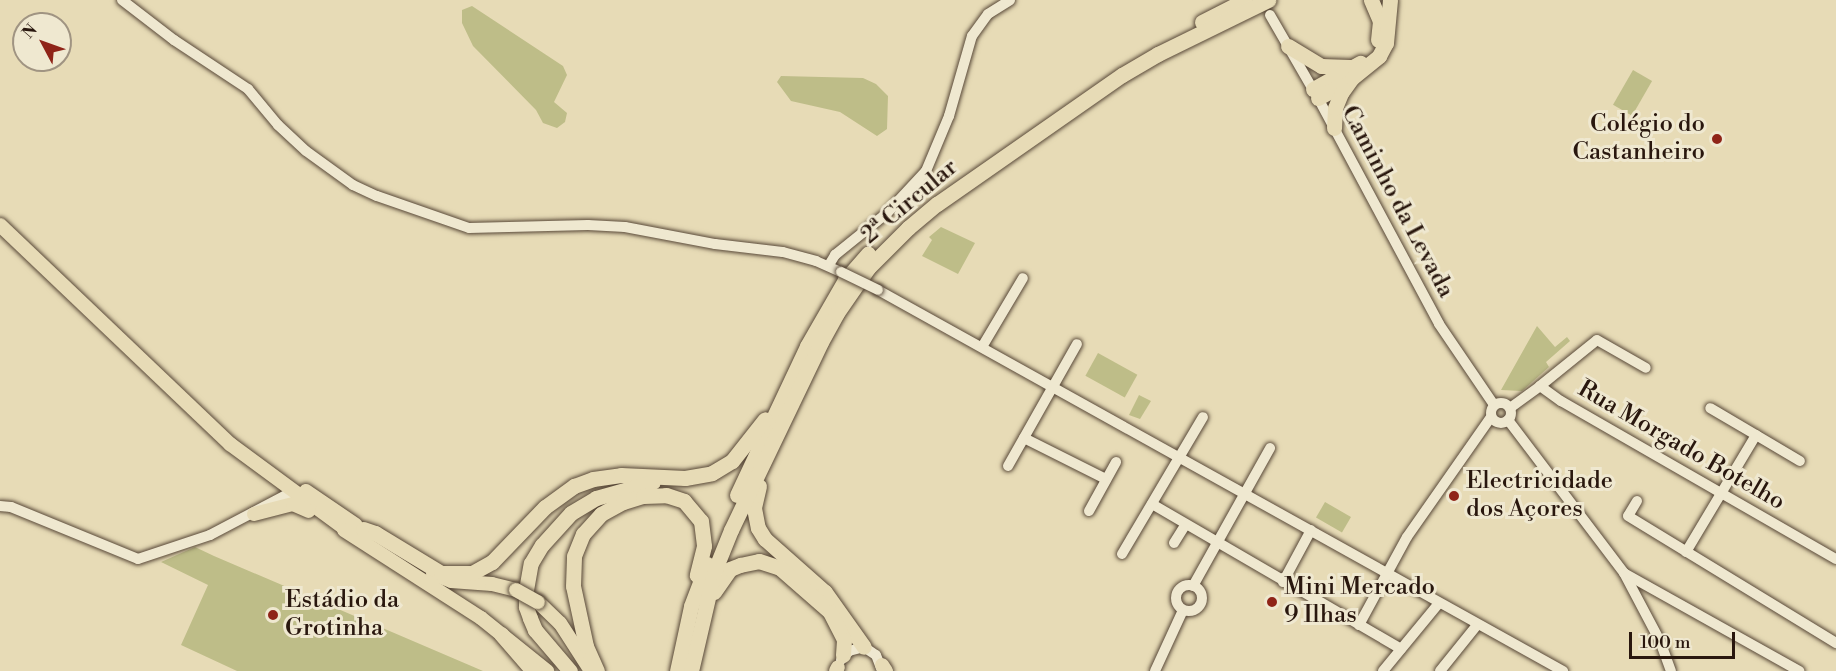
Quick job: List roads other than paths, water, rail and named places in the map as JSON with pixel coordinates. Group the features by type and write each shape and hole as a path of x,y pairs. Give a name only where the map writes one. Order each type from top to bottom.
{"highway":[{"name":"2ª Circular","path":"677,671 691,606 722,527 799,363 845,280 880,241 922,204 1117,68 1245,0"},
{"path":"1334,128 1337,101 1354,72 1372,51 1380,32 1380,21 1371,0"},
{"path":"1315,93 1379,56 1386,43 1390,0"},
{"name":"2ª Circular","path":"691,671 714,572 731,530 837,313 868,268 900,235 937,204 1122,75 1158,54 1269,8"},
{"path":"1288,46 1321,66 1354,72"},
{"path":"357,530 375,533 428,568 441,573 472,573 492,562 545,507 574,486 593,479 621,475 700,477 712,473 732,460 761,425 799,363"},
{"path":"803,380 800,394 756,493 755,517 765,539 825,592 864,647"},
{"path":"570,671 535,630 526,607 526,590 531,563 556,528 587,503 606,494 670,477"},
{"path":"597,671 586,646 573,586 574,556 583,534 601,514 623,502 644,496 666,495 684,501 701,521 704,546 691,606"},
{"path":"697,639 721,579 730,569 759,561 789,573 830,612 844,640 839,666"},
{"path":"501,634 533,671"}],"main road":[{"path":"0,225 192,410 261,469 292,492 439,577 451,581 492,584 516,590 538,602 560,623 591,671"},
{"path":"192,410 501,634 547,671"},
{"path":"254,455 285,481 292,492"},
{"path":"261,469 276,487 276,501"},
{"path":"254,514 292,504 357,530"}],"street":[{"path":"122,0 174,40 248,89 278,125 306,151 353,185 377,196 469,228 625,226 715,244 783,252 829,265 1180,456 1477,625 1563,671"},
{"path":"829,265 835,255 887,213 927,171 949,116 972,36 988,14 1010,0"},
{"name":"Caminho da Levada","path":"1269,8 1439,324 1494,405"},
{"path":"982,347 1023,278"},
{"path":"1540,386 1598,339 1646,368"},
{"path":"1008,466 1077,344"},
{"name":"Rua Morgado Botelho","path":"1509,408 1540,386 1561,401 1836,559"},
{"path":"1359,625 1407,537 1491,417 1494,405 1503,403 1509,408 1508,420 1624,573 1660,641 1671,671"},
{"path":"1710,408 1800,461"},
{"path":"1122,554 1203,417"},
{"path":"1491,417 1497,422 1508,420"},
{"path":"1686,552 1756,435"},
{"path":"1024,438 1106,479"},
{"path":"1193,586 1270,448"},
{"path":"1089,511 1116,462"},
{"path":"0,506 11,507 138,559 210,535 254,514 292,492"},
{"path":"1637,501 1628,516 1836,643"},
{"path":"1152,504 1401,649"},
{"path":"1174,543 1186,524"},
{"path":"1283,582 1311,530"},
{"path":"1624,573 1799,671"},
{"path":"1193,586 1201,595 1200,603 1195,610 1183,610 1177,604 1178,592 1182,588 1193,586"},
{"path":"1383,671 1439,603"},
{"path":"1155,671 1183,610"},
{"path":"1440,671 1477,625"},
{"path":"839,666 855,648 864,647 876,655 883,669"}],"place":[{"name":"Colégio do Castanheiro","path":"1717,139"},
{"name":"Electricidade dos Açores","path":"1454,496"},
{"name":"Mini Mercado 9 Ilhas","path":"1272,602"},
{"name":"Estádio da Grotinha","path":"273,615"}]}
